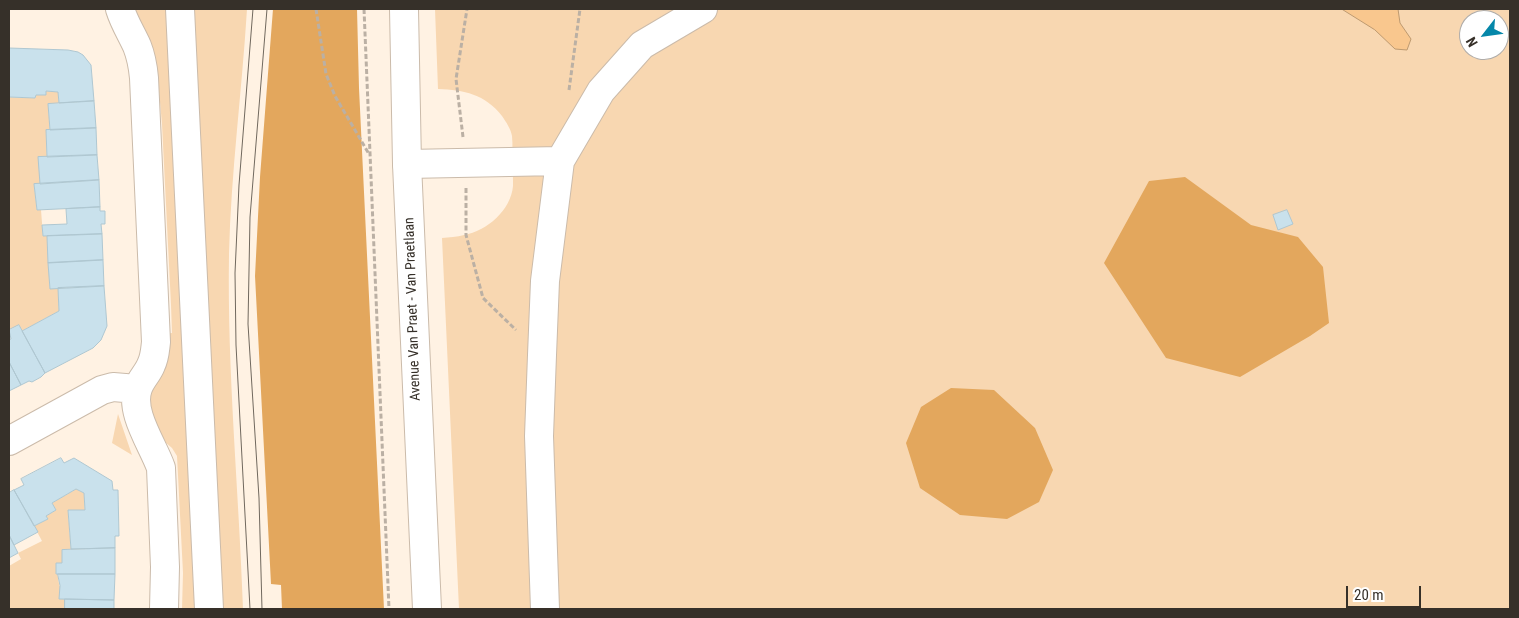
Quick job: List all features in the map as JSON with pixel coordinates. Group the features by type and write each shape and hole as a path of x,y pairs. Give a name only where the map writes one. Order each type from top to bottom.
{"street":[{"path":"120,9 142,60 144,78 156,342 155,355 137,390 136,402 139,417 161,468 165,567 164,609"},
{"path":"180,9 209,609"},
{"name":"Avenue Van Praet - Van Praetlaan","path":"404,9 407,164 427,609"},
{"path":"545,609 539,436 545,280 560,161 601,91 642,45 703,9"},
{"path":"407,164 560,161"},
{"path":"9,441 102,390 112,387 137,390"}],"path":[{"path":"316,9 326,74 335,96 370,155"},
{"path":"364,9 389,609"},
{"path":"466,9 456,79 467,163 466,235 483,298 542,355"},
{"path":"569,94 580,9"}],"shaded area":[{"path":"131,9 172,9 200,609 182,609 183,573 177,456 172,448 159,437 148,405 161,372 162,334 172,333 171,305 162,124 157,69"},
{"path":"188,9 247,9 229,254 231,387 243,609 217,609"},
{"path":"273,9 357,9 359,88 384,609 282,609 281,585 271,584 255,276 260,177"},
{"path":"435,9 1510,9 1510,609 459,609 442,238 473,233 489,224 503,211 508,203 513,186 511,131 502,116 488,103 481,98 457,91 438,89"},
{"path":"1342,9 1398,9 1400,23 1411,39 1407,50 1395,49 1375,30"},
{"path":"46,91 58,92 59,103 48,104 50,130 46,131 47,157 40,184 34,185 37,210 41,210 43,236 47,236 50,288 58,288 59,311 22,331 19,325 9,330 9,97 35,98 36,95"},
{"path":"1185,177 1251,225 1298,237 1323,267 1329,323 1240,377 1166,358 1104,263 1149,181"},
{"path":"951,388 994,390 1035,428 1053,470 1039,502 1007,519 960,515 920,488 906,443 921,407"},
{"path":"118,414 132,455 112,443"},
{"path":"76,489 84,493 85,510 68,511 71,549 62,550 62,563 56,564 59,584 65,599 65,609 9,609 9,566 21,559 18,553 42,541 34,526 48,519 46,516 56,510 52,503"}],"building":[{"path":"9,48 68,50 83,55 91,65 94,101 59,103 58,92 46,91 46,95 36,95 35,98 9,97"},
{"path":"94,101 96,128 50,130 48,104"},
{"path":"96,128 97,155 47,157 46,130"},
{"path":"97,155 99,180 40,184 38,157"},
{"path":"99,180 100,207 37,210 34,184"},
{"path":"100,207 100,211 105,211 105,224 101,224 102,234 43,236 42,225 67,224 66,209"},
{"path":"1287,210 1293,224 1278,230 1273,215"},
{"path":"102,234 103,260 48,263 47,236"},
{"path":"103,260 104,286 50,289 48,263"},
{"path":"104,286 107,326 101,340 93,348 45,373 22,331 59,311 58,288"},
{"path":"19,325 45,373 32,382 29,381 21,385 9,362 9,340 11,339 9,330"},
{"path":"9,362 21,385 9,391"},
{"path":"61,458 64,463 74,458 112,481 113,490 118,490 119,536 115,536 115,548 71,549 68,510 85,510 84,493 76,489 52,503 56,510 46,516 48,519 34,526 14,490 24,485 21,479"},
{"path":"14,490 38,532 14,545 9,535 9,493"},
{"path":"9,535 18,553 9,558"},
{"path":"115,548 115,574 56,574 56,563 62,563 62,550"},
{"path":"58,574 115,574 114,600 59,599 60,586"},
{"path":"65,599 114,600 114,609 65,609"}],"tram line":[{"path":"250,609 236,345 235,273 239,185 253,9"},
{"path":"262,609 259,498 248,324 250,217 267,9"}]}
